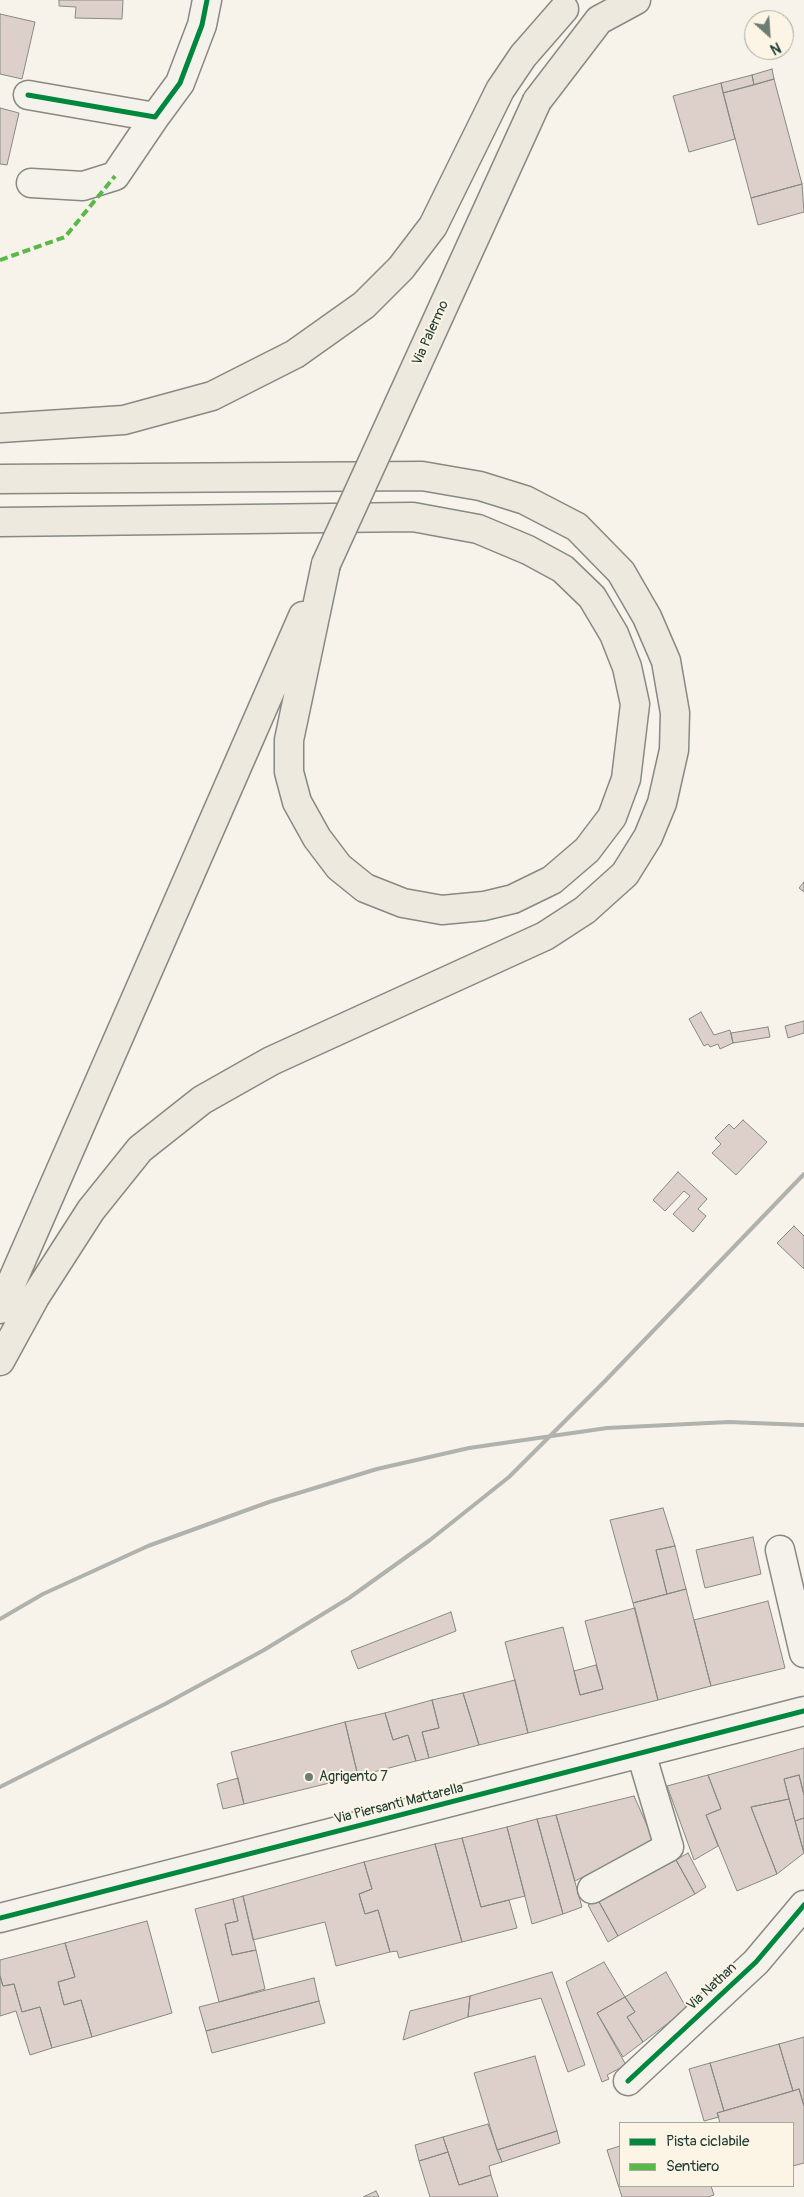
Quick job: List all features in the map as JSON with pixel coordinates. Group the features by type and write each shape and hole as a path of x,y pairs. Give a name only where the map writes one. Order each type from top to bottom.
{"main road":[{"path":"537,101 606,10 636,0"},
{"path":"537,101 565,4"},
{"path":"0,428 124,420 212,396 294,354 364,304 401,268 433,226 500,90 523,56 565,4"},
{"name":"Via Palermo","path":"326,564 537,101"},
{"path":"0,479 422,476 480,486 526,500 577,527 621,572 647,617 666,661 675,713 674,750 662,803 648,837 625,874 585,910 545,936 271,1061 202,1100 140,1150 91,1210 44,1282 0,1360"},
{"path":"0,522 413,517 478,529 528,550 563,569 592,597 614,634 627,667 635,704 626,779 612,817 587,850 552,880 513,899 484,906 442,910 422,907 403,903 365,888 338,867 317,838 297,802 289,772 289,740 326,564"},
{"path":"0,1309 326,564"}],"street":[{"path":"31,183 83,186 115,176 180,82 202,25 207,0"},
{"path":"28,95 155,117"},
{"path":"780,1550 804,1653"},
{"name":"Via Piersanti Mattarella","path":"0,1918 804,1711"},
{"path":"592,1888 669,1847 641,1754"},
{"name":"Via Nathan","path":"628,2080 756,1962 804,1905"}],"building":[{"path":"59,0 123,0 122,19 75,18 76,7 59,6"},
{"path":"0,14 35,22 22,79 0,74"},
{"path":"772,69 774,79 754,85 752,75"},
{"path":"752,75 754,85 723,93 721,83"},
{"path":"774,79 802,184 751,198 723,93"},
{"path":"721,83 735,139 689,152 673,96"},
{"path":"0,108 19,113 7,165 0,164"},
{"path":"802,184 804,212 758,225 751,198"},
{"path":"804,882 804,892 799,888"},
{"path":"701,1012 714,1035 730,1030 733,1043 720,1049 718,1044 710,1047 708,1044 704,1046 689,1019"},
{"path":"804,1021 804,1033 788,1038 785,1026"},
{"path":"768,1027 770,1037 733,1043 731,1033"},
{"path":"743,1120 767,1142 736,1175 712,1153 721,1144 715,1138 729,1124 734,1129"},
{"path":"678,1172 707,1199 698,1209 706,1216 693,1232 673,1214 690,1196 684,1191 665,1211 653,1200"},
{"path":"794,1226 804,1236 804,1269 777,1243"},
{"path":"663,1508 675,1546 656,1550 667,1594 633,1603 610,1520"},
{"path":"753,1537 761,1574 705,1588 696,1550"},
{"path":"675,1546 686,1589 667,1594 656,1550"},
{"path":"686,1589 711,1686 658,1700 633,1603"},
{"path":"768,1601 785,1668 711,1686 694,1620"},
{"path":"635,1608 658,1700 528,1733 505,1642 563,1627 580,1695 603,1689 585,1621"},
{"path":"451,1612 456,1631 358,1669 351,1651"},
{"path":"596,1665 603,1689 580,1695 574,1671"},
{"path":"515,1680 528,1733 479,1745 463,1693"},
{"path":"463,1693 479,1745 429,1758 422,1732 439,1728 432,1700"},
{"path":"432,1700 439,1728 422,1732 429,1758 416,1761 408,1735 393,1740 385,1713"},
{"path":"385,1713 393,1740 408,1735 416,1761 358,1776 345,1722"},
{"path":"345,1722 358,1776 244,1804 231,1752"},
{"path":"804,1748 804,1795 799,1775 784,1779 789,1799 751,1807 777,1874 737,1891 706,1815 721,1809 708,1775"},
{"path":"708,1775 721,1809 706,1815 718,1846 694,1860 667,1786"},
{"path":"799,1775 804,1795 804,1818 795,1821 784,1779"},
{"path":"238,1778 244,1804 223,1809 217,1784"},
{"path":"634,1796 654,1841 575,1881 556,1815"},
{"path":"789,1799 804,1853 777,1874 751,1807"},
{"path":"556,1815 582,1907 563,1914 537,1819"},
{"path":"804,1818 804,1853 795,1821"},
{"path":"537,1819 563,1914 532,1924 507,1827"},
{"path":"507,1827 525,1896 481,1907 462,1838"},
{"path":"462,1838 481,1907 509,1900 517,1928 462,1942 435,1844"},
{"path":"435,1844 462,1942 399,1958 397,1951 390,1952 378,1910 365,1914 359,1894 372,1889 364,1862"},
{"path":"688,1853 706,1887 695,1894 676,1860"},
{"path":"676,1860 695,1894 618,1936 598,1900"},
{"path":"364,1862 372,1889 359,1894 365,1914 378,1910 390,1952 336,1966 325,1922 253,1940 243,1896"},
{"path":"243,1896 256,1950 232,1955 225,1924 238,1921 233,1899"},
{"path":"233,1899 238,1921 225,1924 232,1955 256,1950 265,1989 219,2002 195,1909"},
{"path":"598,1900 618,1936 608,1942 588,1905"},
{"path":"147,1921 172,2013 92,2037 81,2000 64,2005 58,1982 75,1977 65,1943"},
{"path":"65,1943 75,1977 58,1982 64,2005 81,2000 92,2037 52,2048 40,2007 22,2012 14,1984 3,1986 0,1976 0,1960"},
{"path":"604,1962 625,1997 597,2013 626,2065 607,2075 609,2079 602,2082 566,1982"},
{"path":"552,1972 585,2065 568,2072 541,1998 468,2017 470,1996"},
{"path":"666,1972 687,2009 643,2042 627,2017 635,2012 625,1997"},
{"path":"0,1976 3,1986 14,1984 22,2012 40,2007 52,2048 30,2055 16,2011 0,2016"},
{"path":"314,1978 319,2001 206,2031 199,2007"},
{"path":"470,1996 468,2017 403,2040 410,2011"},
{"path":"625,1997 635,2012 627,2017 643,2042 623,2057 597,2013"},
{"path":"319,2001 325,2023 212,2053 206,2031"},
{"path":"804,2037 804,2106 799,2089 793,2091 779,2044"},
{"path":"779,2044 793,2091 724,2111 710,2063"},
{"path":"535,2056 557,2131 497,2150 474,2073"},
{"path":"710,2063 724,2111 717,2113 719,2117 704,2121 689,2069"},
{"path":"799,2089 804,2106 804,2163 794,2166 794,2122 720,2122 717,2113"},
{"path":"488,2124 502,2162 489,2166 491,2175 459,2185 443,2137"},
{"path":"557,2131 560,2143 502,2162 497,2150"},
{"path":"443,2137 448,2152 419,2161 415,2145"},
{"path":"619,2146 619,2187 711,2187 714,2195 708,2197 622,2197 607,2150"},
{"path":"448,2152 459,2185 491,2175 498,2197 430,2197 419,2161"},
{"path":"376,2191 379,2197 363,2197"}],"railway":[{"path":"0,1787 165,1704 264,1650 349,1598 430,1540 509,1477 605,1381 804,1174"},
{"path":"0,1619 43,1594 148,1546 269,1502 377,1469 469,1448 607,1428 729,1422 804,1425"}],"marked path":[{"path":"0,260 65,237 115,176"}],"cycle path":[{"path":"28,95 155,117 180,83 202,25 207,0"},
{"path":"0,1918 804,1711"},
{"path":"628,2081 756,1962 804,1905"}],"place":[{"name":"Agrigento 7","path":"309,1777"}]}
